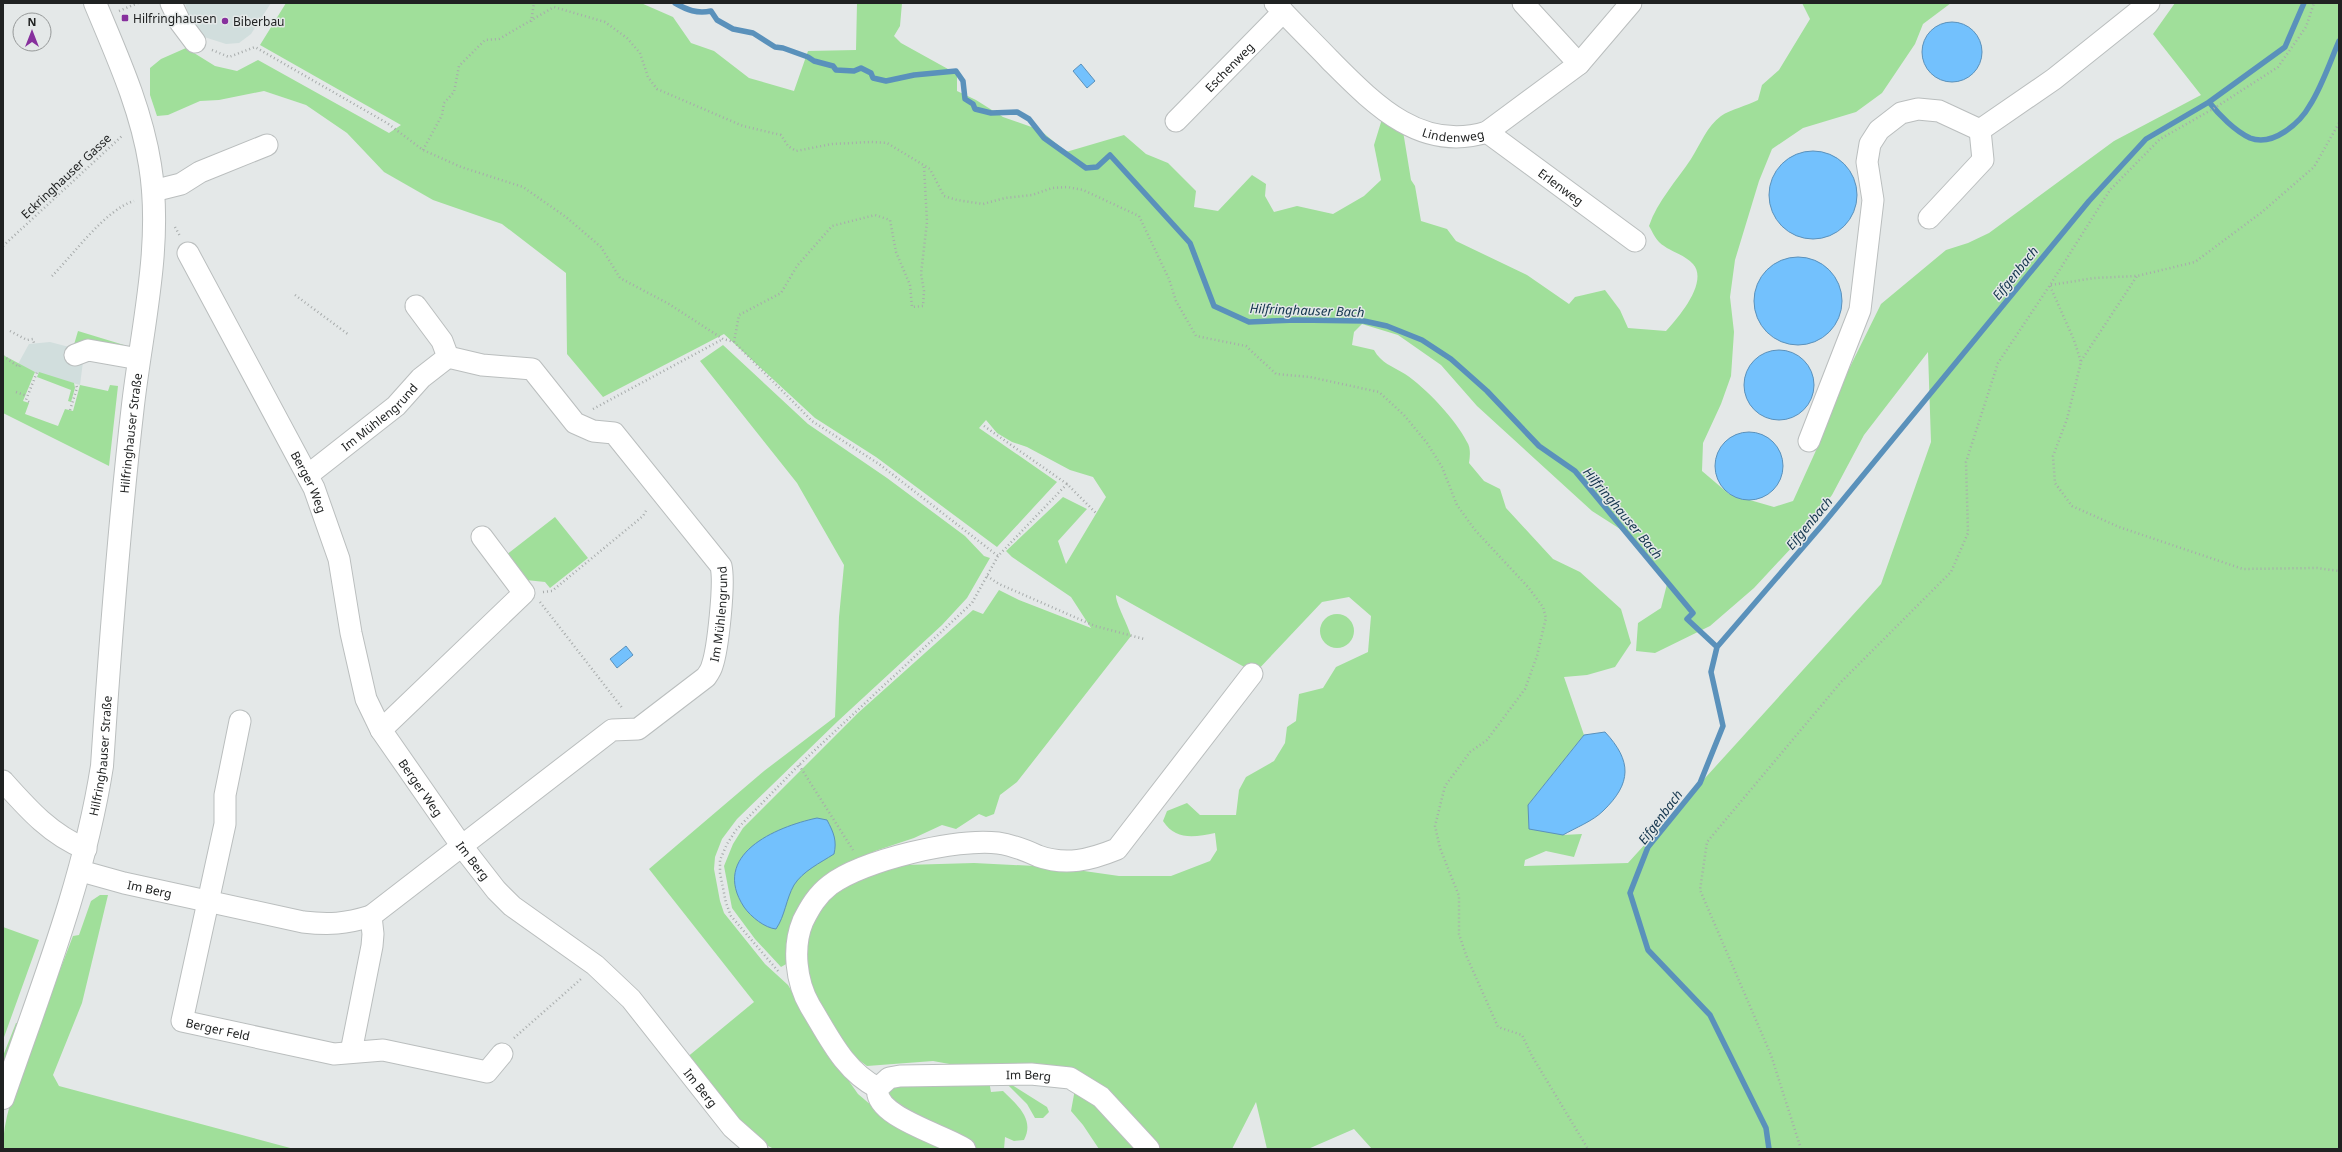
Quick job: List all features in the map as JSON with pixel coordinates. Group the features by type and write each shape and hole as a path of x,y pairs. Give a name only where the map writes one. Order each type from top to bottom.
{"main road":[{"name":"Hilfringhauser Straße","path":"3,1098 81,872 102,766 121,516 151,260 153,193 150,165 141,120 95,3"}],"street":[{"path":"171,3 180,22 195,42"},
{"path":"1523,3 1579,64"},
{"name":"Lindenweg","path":"1279,8 1372,102 1414,128 1441,137 1472,136 1487,132 1579,64 1631,3"},
{"path":"1980,130 2054,80 2149,3"},
{"name":"Eschenweg","path":"1176,122 1279,8"},
{"path":"1809,442 1860,310 1873,200 1867,162 1870,144 1879,130 1901,113 1918,109 1939,112 1980,130"},
{"path":"1929,218 1982,160 1980,130"},
{"name":"Erlenweg","path":"1487,132 1635,241"},
{"path":"153,193 181,184 200,172 266,145"},
{"name":"Berger Weg","path":"188,253 308,475 338,559 357,666 366,699 380,730 461,846"},
{"path":"416,306 442,341 448,356"},
{"path":"75,355 88,350 139,359"},
{"name":"Im Mühlengrund","path":"308,475 396,406 421,378 448,356 482,365 532,369 575,423 593,432 614,433 721,566 724,577 712,667 706,677 638,729"},
{"path":"380,730 524,593 482,537"},
{"path":"965,1149 893,1114 881,1103 878,1098 878,1088 864,1082 854,1073 836,1049 808,1003 799,982 798,939 801,926 814,901 831,885 864,867 895,856 968,844 997,843 1016,846 1052,860 1068,862 1090,858 1117,849 1252,674"},
{"path":"209,901 225,824 224,795 240,721"},
{"path":"461,846 612,730 638,729"},
{"path":"3,781 27,808 57,835 86,849"},
{"name":"Im Berg","path":"81,872 209,901 326,925 349,923 371,916 461,846 496,890 512,906 596,965 631,999 732,1127 757,1149"},
{"name":"Berger Feld","path":"209,901 182,1021 334,1054 383,1050 487,1072 502,1054"},
{"path":"351,1052 372,946 371,916"},
{"name":"Im Berg","path":"878,1088 889,1078 900,1076 1031,1074 1070,1078 1101,1096 1149,1149"}],"path":[{"path":"530,23 534,3"},
{"path":"1801,1149 1771,1055 1700,890 1707,842 1841,682 1951,572 1968,533 1966,462 1998,363 2050,285 2110,190 2160,139 2213,109 2278,67 2306,26 2314,3"},
{"path":"423,150 442,115 444,103 454,92 459,66 485,40 499,39 530,23 554,7 605,22 627,38 640,53 648,77 657,89 743,126 781,135 788,146 796,151 832,144 871,142 887,143 930,169 944,196 957,200 983,204 1005,198 1032,195 1052,188 1067,187 1083,190 1139,216 1169,278 1176,301 1196,336 1246,346 1276,374 1310,377 1379,392 1404,416 1427,443 1442,467 1457,505 1475,530 1528,587 1543,607 1546,618 1537,656 1525,689 1487,740 1470,752 1444,786 1435,826 1440,848 1459,896 1459,934 1466,955 1498,1027 1522,1035 1532,1056 1588,1149"},
{"path":"195,42 229,57 255,47 387,123 423,150 461,167 522,187 566,217 601,247 620,278 669,304 723,339 734,342 812,421 879,464 998,556"},
{"name":"Eckringhauser Gasse","path":"3,246 141,120"},
{"path":"2050,285 2094,278 2137,276 2195,262 2262,212 2314,167 2339,123"},
{"path":"734,342 739,315 781,293 797,266 832,226 856,218 875,215 890,220 896,252 910,285 912,307 923,306 924,291 921,274 927,222 924,166"},
{"path":"52,276 75,252 93,229 130,202 153,193"},
{"path":"2137,276 2081,362 2067,419 2053,456 2055,484 2072,506 2119,527 2243,569 2317,568 2339,571"},
{"path":"2050,285 2074,340 2081,362"},
{"path":"295,295 349,335"},
{"path":"10,332 26,340 33,339 34,343"},
{"path":"575,423 598,405 723,339"},
{"path":"3,356 19,367 21,363"},
{"path":"29,402 26,400 27,396 37,372"},
{"path":"70,410 77,388 76,384"},
{"path":"16,392 27,396"},
{"path":"984,426 1067,484 1097,514"},
{"path":"799,982 782,975 731,916 726,904 720,873 720,860 736,830 799,765 972,603 998,556 1067,484"},
{"path":"524,593 552,591 643,516 647,509"},
{"path":"987,576 999,584 1095,626 1144,639"},
{"path":"524,593 540,602 638,729"},
{"path":"799,765 864,867"},
{"path":"502,1054 516,1035 596,965"}],"shaded area":[{"name":"Biberbau","path":"185,3 271,3 251,34 239,43 226,44 195,34"},
{"path":"50,342 73,348 84,354 80,385 35,372 18,364 29,344"}],"green space":[{"path":"286,3 641,3 673,17 691,43 714,51 749,78 794,91 808,51 856,50 857,3 902,3 900,26 894,36 901,43 957,74 957,91 976,100 1003,117 1040,130 1066,152 1124,135 1146,154 1168,163 1196,191 1194,207 1218,211 1252,175 1266,184 1265,196 1274,212 1297,206 1333,214 1364,196 1381,180 1374,145 1382,119 1403,131 1411,180 1415,186 1421,221 1447,229 1456,241 1527,275 1569,304 1575,297 1605,290 1620,310 1628,328 1666,331 1678,318 1695,290 1697,272 1693,264 1663,245 1649,226 1662,200 1716,120 1734,109 1758,100 1762,85 1779,70 1810,19 1802,3 1951,3 1923,24 1915,44 1882,93 1856,112 1803,128 1772,149 1759,181 1735,260 1730,297 1734,332 1731,376 1721,404 1703,443 1702,471 1729,494 1774,507 1793,501 1818,446 1848,371 1881,304 1946,250 1968,243 1989,233 2114,141 2201,95 2153,34 2175,3 2339,3 2339,1149 1372,1149 1354,1129 1308,1149 1267,1149 1256,1102 1232,1149 1155,1149 1103,1092 933,1061 867,1066 844,1044 817,1000 808,980 805,959 808,937 822,905 837,891 857,879 905,865 974,863 1056,867 1119,876 1171,876 1210,861 1217,850 1215,833 1200,836 1180,835 1174,832 1163,821 1167,811 1187,803 1200,815 1236,815 1239,790 1246,777 1274,761 1285,743 1287,727 1296,721 1299,694 1323,688 1336,667 1368,652 1371,616 1349,597 1322,602 1255,673 1116,595 1131,636 1017,782 1000,795 994,814 986,817 979,814 956,829 942,825 914,838 875,851 839,871 788,963 781,967 755,939 732,908 724,866 733,844 743,828 858,713 973,610 983,614 999,590 1019,600 1091,628 1071,597 1012,557 1006,551 1063,497 1087,509 1058,541 1066,564 1106,497 1093,477 1070,470 1027,447 1012,442 997,433 986,420 979,428 1057,482 997,547 876,457 815,418 724,334 603,397 567,354 566,273 502,224 433,200 384,172 347,133 306,105 264,91 219,100 200,101 168,115 157,116 150,95 150,68 161,59 186,48 215,66 237,71 258,60 389,133 401,125 260,45","holes":["1362,324 1398,335 1441,365 1477,406 1592,511 1631,536 1668,580 1661,608 1638,623 1636,651 1655,653 1710,626 1754,588 1795,544 1832,495 1864,435 1928,352 1931,442 1881,584 1628,863 1524,866 1525,860 1546,851 1574,857 1582,834 1563,835 1528,805 1584,735 1564,677 1587,675 1615,667 1631,643 1621,609 1580,572 1553,559 1506,508 1500,489 1484,481 1469,463 1470,452 1468,444 1456,424 1440,405 1413,380 1383,361 1374,350 1352,345 1354,332"]},
{"path":"78,331 124,345 123,351 73,348"},
{"path":"723,345 808,424 887,478 965,536 984,556 990,558 967,598 942,625 838,721 737,819 722,839 715,857 714,869 720,901 724,913 765,964 788,985 827,1050 858,1094 885,1117 951,1149 774,1149 758,1141 674,1068 754,1002 649,869 764,771 835,717 839,617 844,565 797,483 700,361"},
{"path":"3,355 35,372 23,401 29,403 25,414 58,426 65,409 73,411 80,385 108,391 110,385 118,386 109,466 3,413"},
{"path":"39,372 74,383 75,388 71,402 68,401 71,390 37,377"},
{"path":"555,517 588,558 550,588 545,582 526,580 506,555"},
{"path":"1334,614 1340,614 1344,615 1351,621 1354,631 1353,638 1347,645 1340,648 1334,648 1330,647 1323,641 1320,634 1320,628 1321,624 1327,617"},
{"path":"100,895 108,895 82,1003 53,1075 59,1086 294,1149 3,1149 3,1138 7,1116 16,1085 36,1032 73,936 79,935 91,901"},
{"path":"3,927 39,940 3,1040"},
{"path":"16,1023 19,1023 3,1070 3,1056"},
{"path":"989,1081 991,1092 1003,1091 1019,1107 1026,1119 1027,1132 1024,1140 1014,1141 1005,1137 1004,1149 977,1149 965,1141 898,1109 888,1093 893,1085"},
{"path":"1009,1083 1047,1107 1049,1112 1043,1118 1035,1118 1027,1104 1008,1085"},
{"path":"1075,1089 1099,1102 1143,1149 1099,1149 1083,1125 1071,1111"}],"water":[{"path":"1946,22 1958,22 1974,30 1980,40 1982,52 1980,64 1974,74 1958,82 1946,82 1930,74 1922,58 1922,46 1930,30"},
{"path":"1081,64 1095,81 1087,88 1073,71"},
{"path":"1813,151 1830,155 1844,164 1853,178 1857,195 1853,212 1844,226 1830,235 1813,239 1796,235 1782,226 1773,212 1769,195 1773,178 1782,164 1796,155"},
{"path":"1798,257 1815,260 1829,270 1839,284 1842,301 1839,318 1829,332 1815,342 1798,345 1781,342 1767,332 1757,318 1754,301 1757,284 1767,270 1781,260"},
{"path":"1779,350 1798,356 1808,366 1814,385 1808,404 1798,414 1779,420 1760,414 1750,404 1744,385 1750,366 1760,356"},
{"path":"1749,432 1762,435 1773,442 1780,453 1783,466 1780,479 1773,490 1762,497 1749,500 1736,497 1725,490 1718,479 1715,466 1718,453 1725,442 1736,435"},
{"path":"626,646 633,655 617,668 610,659"},
{"path":"1605,732 1614,743 1624,762 1625,772 1623,781 1613,801 1594,818 1563,835 1529,829 1528,805 1584,735"},
{"path":"817,818 827,820 835,841 834,854 812,868 798,880 791,890 776,929 767,927 747,911 736,889 735,872 741,858 752,846 766,836 800,822"}],"waterway":[{"name":"Hilfringhauser Bach","path":"675,3 692,11 711,11 717,20 733,29 753,33 775,47 783,48 808,57 814,61 833,66 836,70 854,71 861,68 871,73 873,78 886,81 914,75 956,71 963,81 965,99 973,104 975,109 991,113 1017,112 1029,119 1044,138 1086,168 1097,167 1110,155 1190,243 1214,306 1249,322 1296,320 1364,321 1387,326 1422,340 1451,359 1487,391 1539,446 1575,471 1693,613 1687,619 1717,647"},
{"name":"Eifgenbach","path":"1769,1149 1766,1128 1710,1015 1648,950 1630,893 1648,847 1700,783 1723,726 1711,672 1717,647 1823,524 2089,201 2146,139 2209,102 2285,47 2304,3"},
{"path":"2209,102 2228,122 2250,138 2259,140 2268,139 2285,132 2300,119 2314,98 2326,74 2339,41"}],"place":[{"name":"Hilfringhausen","path":"125,18"},
{"name":"Biberbau","path":"225,21"}]}
